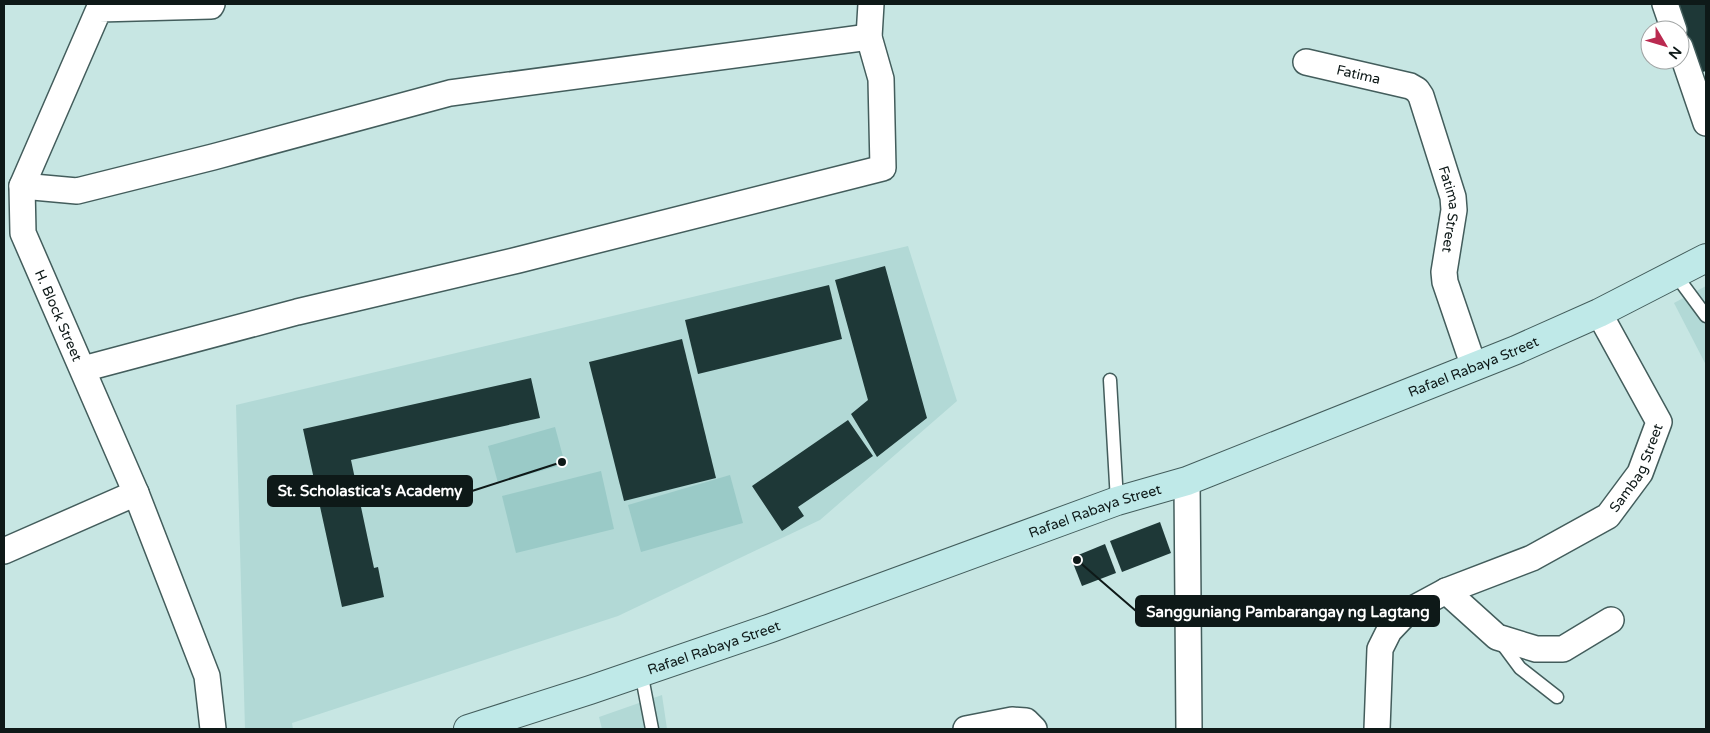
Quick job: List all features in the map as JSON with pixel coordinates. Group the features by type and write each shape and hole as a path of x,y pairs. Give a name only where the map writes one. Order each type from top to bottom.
{"main road":[{"name":"Rafael Rabaya Street","path":"468,729 771,628 1116,501 1187,481 1516,350 1599,313 1706,258"}],"street":[{"name":"H. Block Street","path":"212,4 211,6 98,9 22,186 23,233 136,493 208,676 213,729"},
{"path":"83,370 297,312 508,262 883,168 881,79 869,37 871,4"},
{"path":"1665,4 1671,20"},
{"path":"22,186 77,191 213,157 450,93 869,37"},
{"name":"Fatima","path":"1306,62 1410,86"},
{"path":"1688,70 1706,123"},
{"name":"Fatima Street","path":"1410,86 1417,90 1420,96 1452,197 1454,210 1444,272 1445,282 1474,367"},
{"name":"Sambag Street","path":"1377,729 1380,649 1389,631 1407,612 1446,590 1532,558 1608,516 1640,473 1659,422 1599,313"},
{"path":"1187,481 1189,729"},
{"path":"4,550 136,493"},
{"path":"1446,590 1497,637 1536,649 1563,649 1611,620"},
{"path":"967,729 1012,720 1026,721 1034,729"}],"lane":[{"path":"1675,274 1706,316"},
{"path":"1110,380 1116,501"},
{"path":"1497,637 1520,668 1557,697"},
{"path":"641,672 652,729"}],"shaded area":[{"path":"908,246 957,401 820,520 618,616 292,723 293,729 245,729 236,405"},
{"path":"1706,286 1706,365 1674,303"},
{"path":"555,427 565,464 498,483 488,446"},
{"path":"601,471 614,529 516,553 502,496"},
{"path":"730,475 743,523 641,552 628,505"},
{"path":"662,695 667,729 602,729 599,717"}],"building":[{"path":"1672,4 1706,4 1706,71 1696,74 1690,56 1690,20 1677,20"},
{"path":"885,266 927,418 877,457 851,414 868,400 835,280"},
{"path":"829,285 842,339 698,374 685,320"},
{"path":"682,339 716,478 624,501 589,362"},
{"path":"531,378 540,418 351,460 374,568 378,567 384,597 342,607 303,429"},
{"path":"848,420 873,456 798,507 804,516 782,531 752,486"},
{"path":"1160,522 1171,553 1122,572 1110,541"},
{"path":"1105,544 1116,573 1082,586 1071,558"}],"place":[{"name":"St. Scholastica's Academy","path":"562,462"},
{"name":"Sangguniang Pambarangay ng Lagtang","path":"1077,560"}]}
